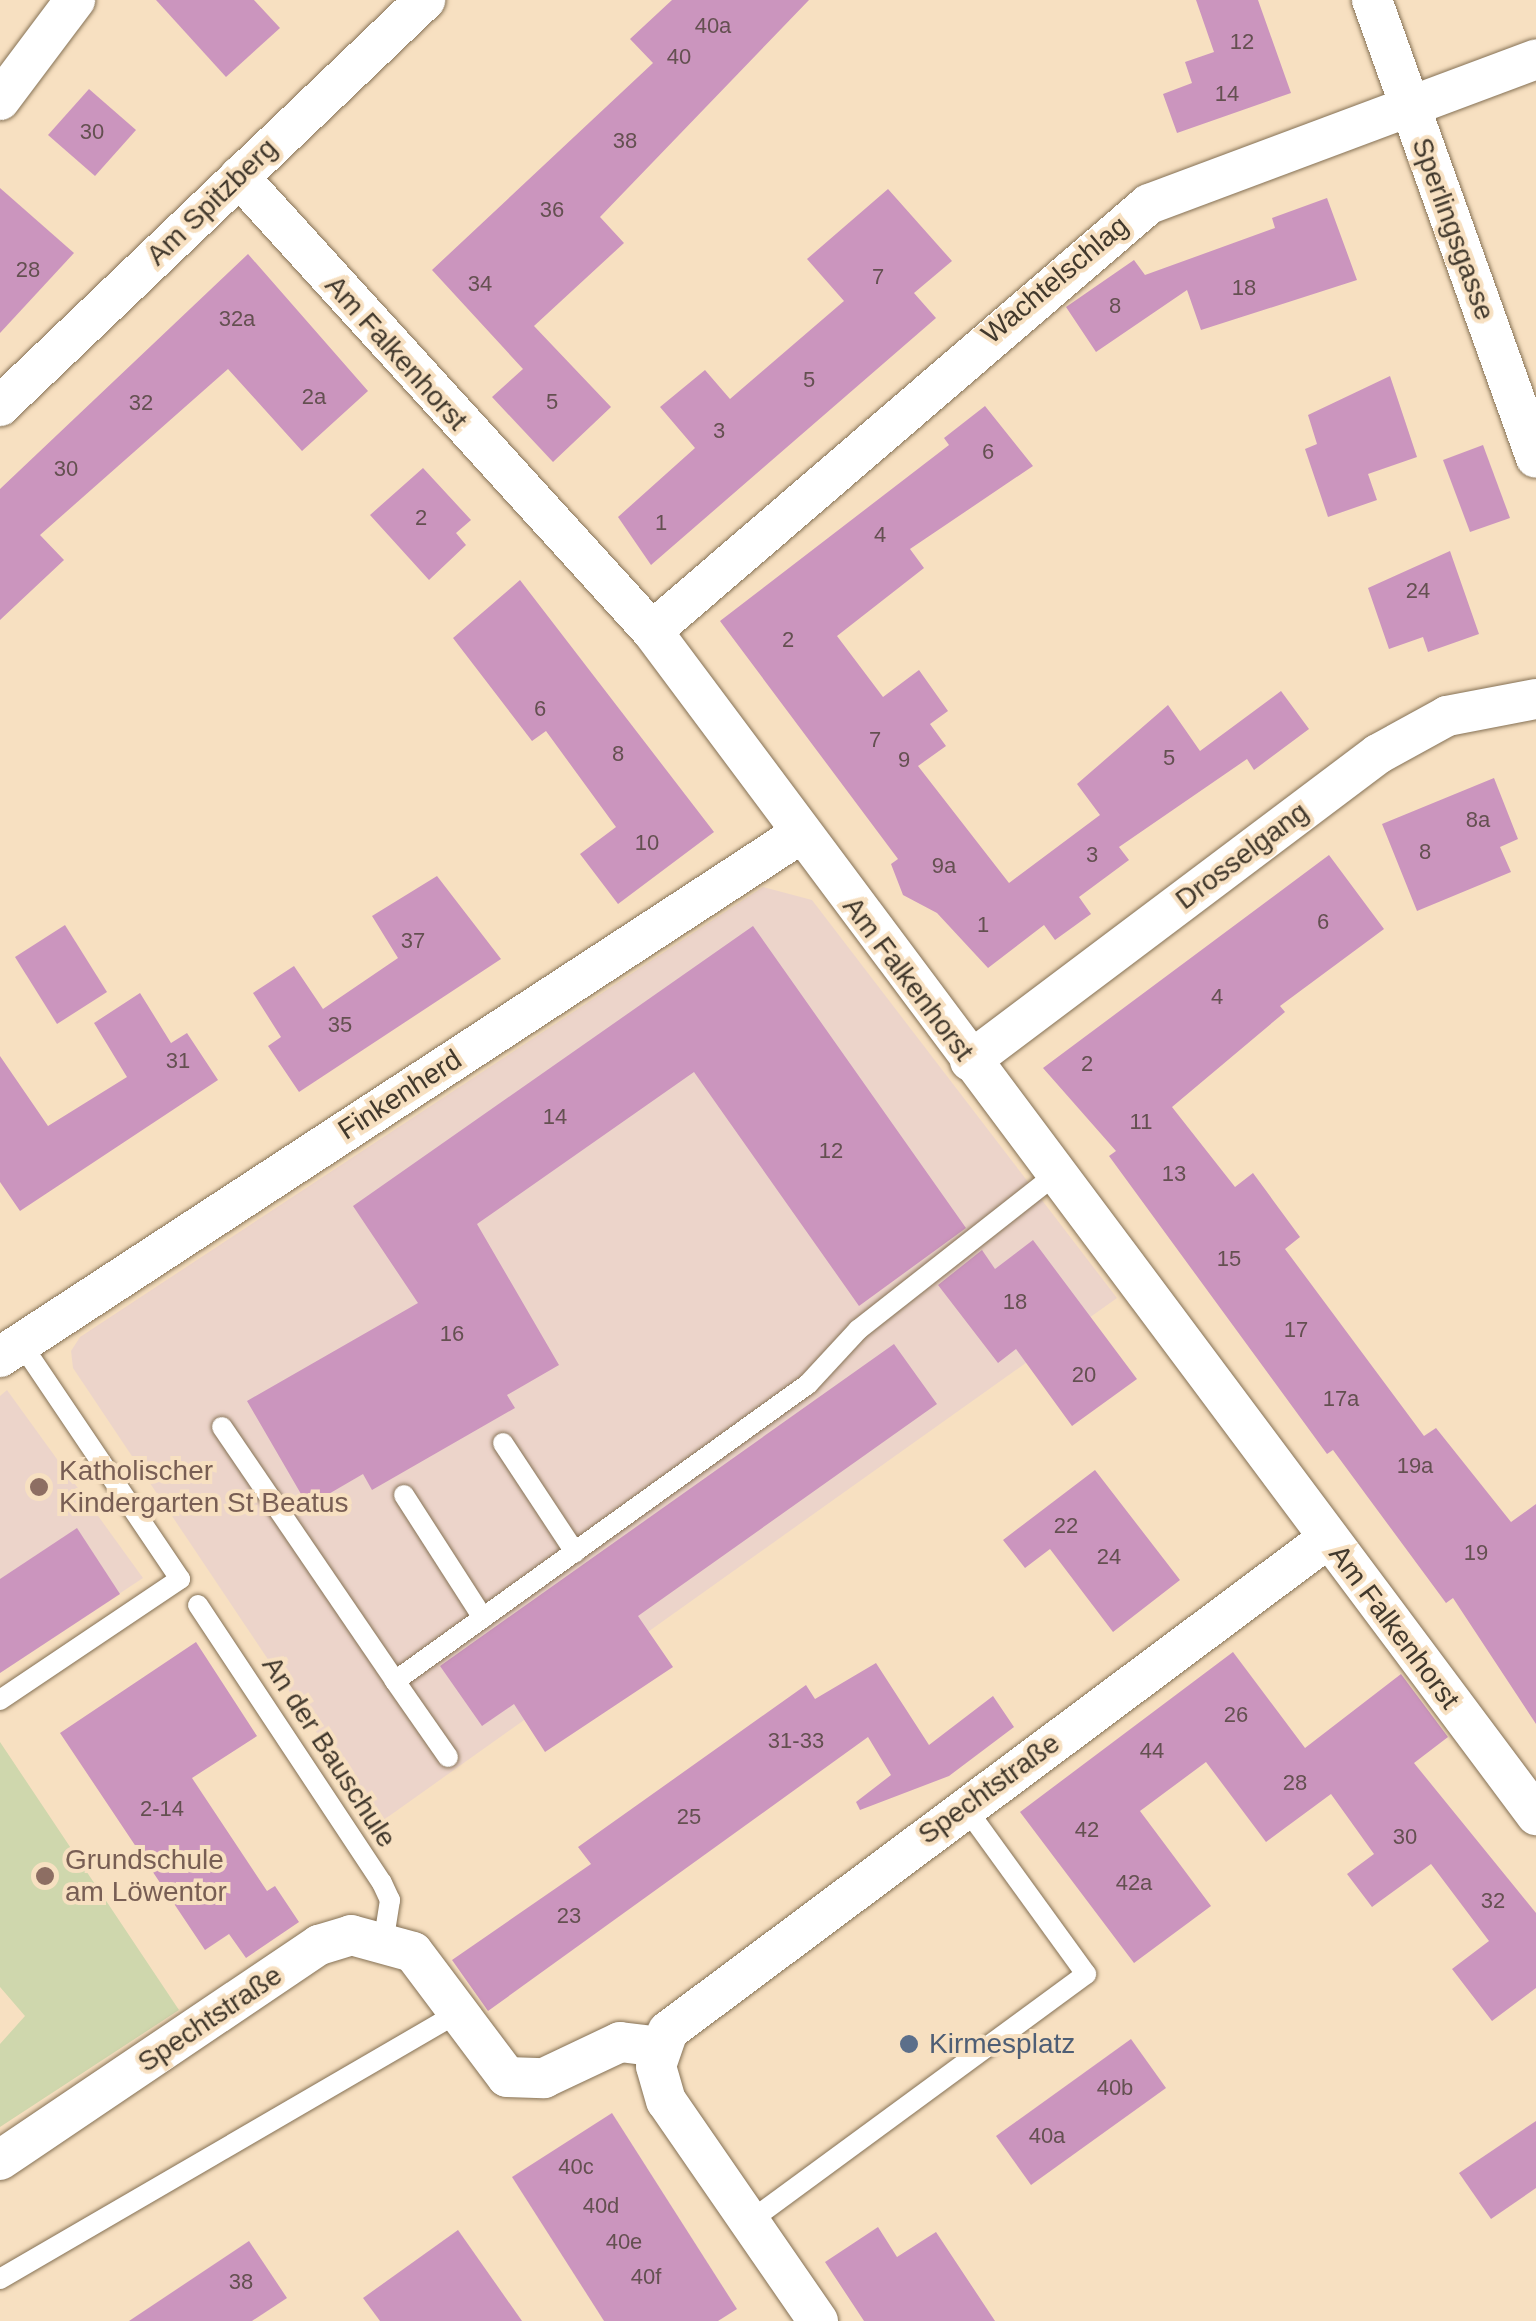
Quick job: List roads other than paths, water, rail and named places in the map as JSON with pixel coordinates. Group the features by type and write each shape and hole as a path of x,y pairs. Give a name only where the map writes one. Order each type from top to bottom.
{"street":[{"path":"0,100 75,0"},
{"name":"Am Spitzberg","path":"0,406 426,0"},
{"name":"Sperlingsgasse","path":"1372,0 1536,458"},
{"name":"Wachtelschlag","path":"652,630 1112,228 1149,204 1536,59"},
{"name":"Am Falkenhorst","path":"239,177 652,630 800,834 1536,1815"},
{"name":"Drosselgang","path":"970,1061 1378,754 1447,716 1536,700"},
{"name":"Finkenherd","path":"10,1350 800,834"},
{"name":"Spechtstraße","path":"660,2047 682,2016 1327,1539"},
{"path":"384,1937 413,1952 490,2065 525,2082 620,2042 660,2047 666,2101 818,2321"},
{"name":"Spechtstraße","path":"0,2160 319,1946 384,1937"}],"lane":[{"path":"395,1681 808,1384 858,1330 1056,1175"},
{"path":"0,1700 180,1579 10,1350"},
{"path":"222,1427 448,1757"},
{"path":"503,1443 576,1552"},
{"path":"404,1495 483,1618"},
{"name":"An der Bauschule","path":"198,1604 382,1882 390,1900 384,1937"},
{"path":"750,2221 1086,1974 965,1807"},
{"path":"0,2279 456,2014"}],"place":[{"name":"Katholischer Kindergarten St Beatus","path":"39,1487"},
{"name":"Grundschule am Löwentor","path":"45,1876"},
{"name":"Kirmesplatz","path":"909,2044"}]}
